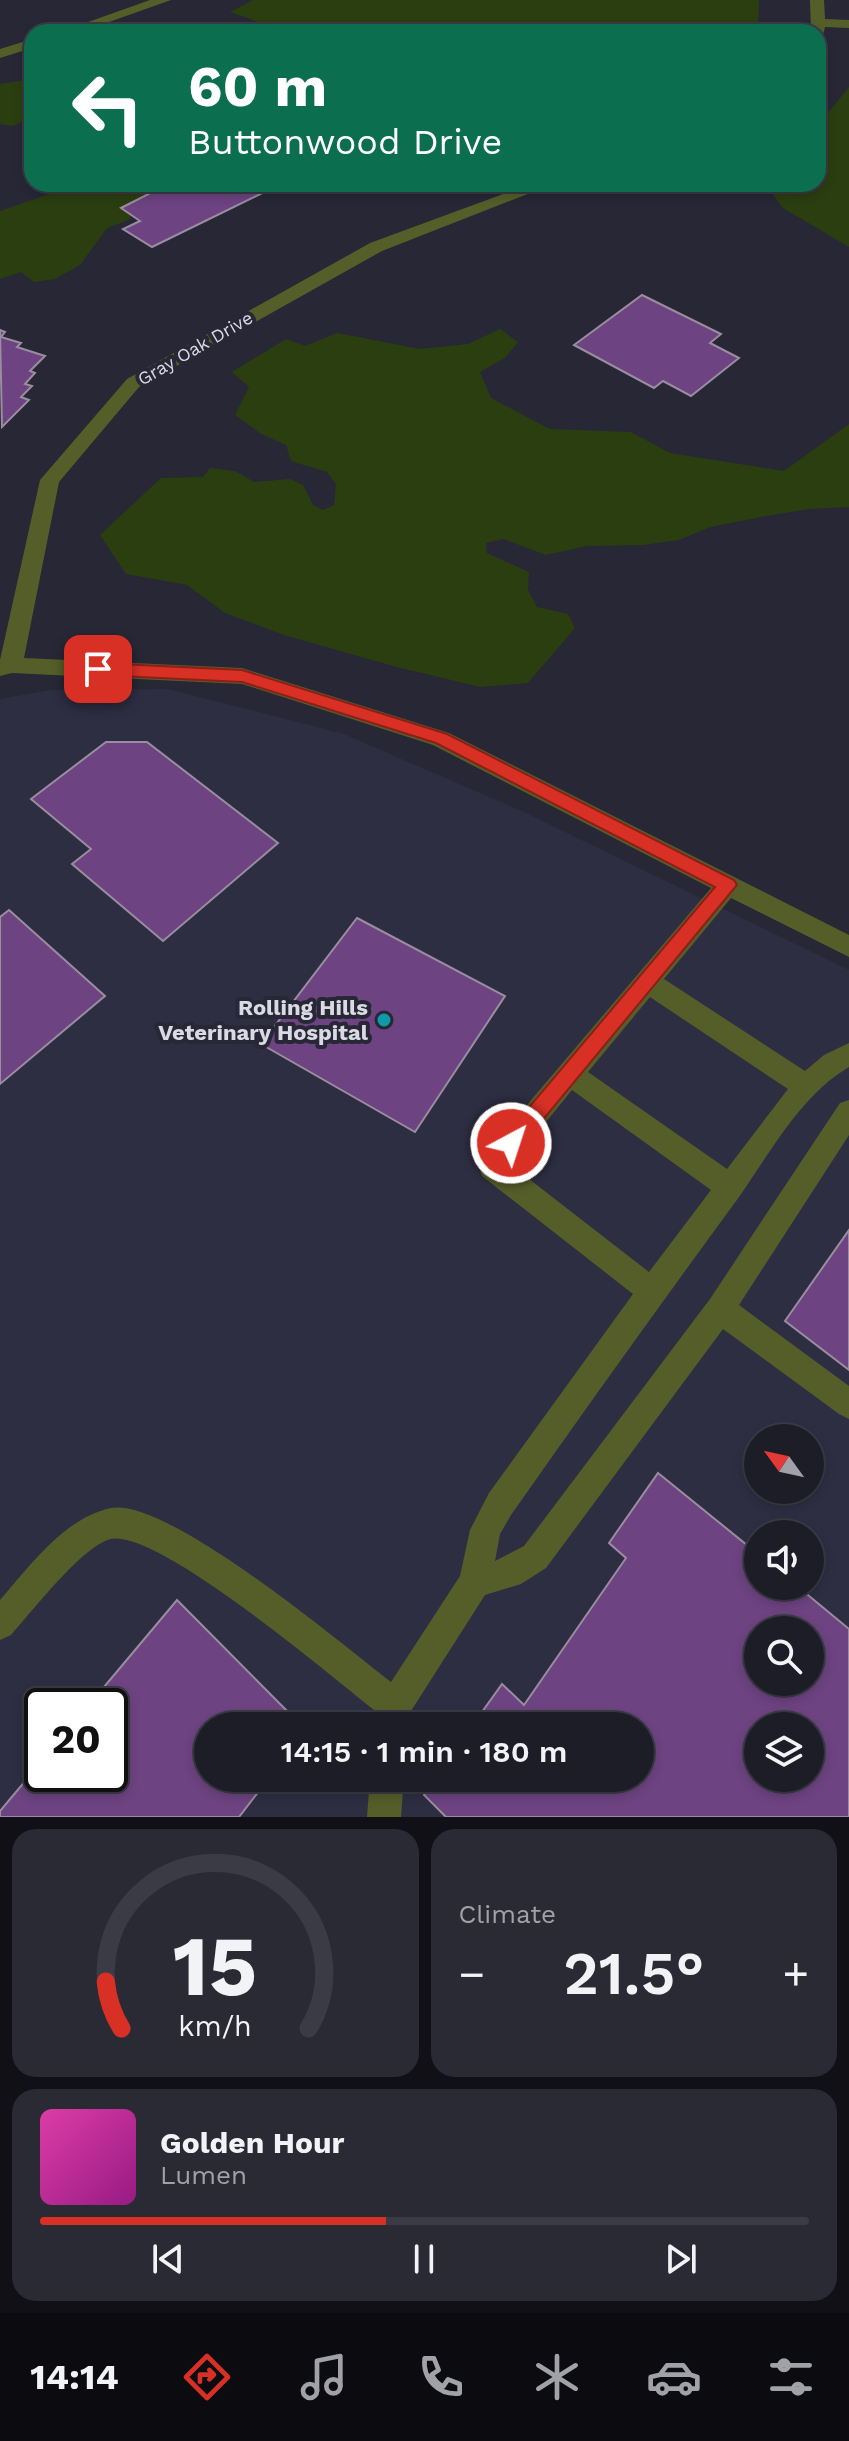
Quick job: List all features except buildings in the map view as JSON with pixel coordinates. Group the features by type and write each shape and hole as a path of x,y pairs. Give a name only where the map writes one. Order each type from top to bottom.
{"street":[{"path":"91,24 164,0"},
{"path":"817,0 818,24"},
{"path":"826,30 849,24"},
{"path":"0,54 24,46"},
{"name":"Gray Oak Drive","path":"6,666 50,480 133,383 376,247 524,192"},
{"path":"6,666 242,676 441,739 849,947"},
{"path":"651,1291 492,1167 728,885"},
{"path":"646,981 807,1087"},
{"path":"396,1712 475,1582 485,1530 500,1504 651,1291 807,1087 823,1069 849,1054"},
{"path":"569,1073 730,1187"},
{"path":"475,1582 510,1573 535,1557 720,1309 849,1112"},
{"path":"720,1309 849,1404"},
{"path":"0,1624 65,1554 91,1531 116,1522 141,1526 216,1569 389,1712"},
{"path":"384,1817 386,1792"}],"shaded area":[{"path":"168,689 344,734 526,813 849,970 849,1817 0,1817 0,699 50,690"}],"green space":[{"path":"253,0 759,0 758,24 264,24 230,12"},
{"path":"24,80 24,121 13,126 0,124 0,84"},
{"path":"849,87 849,247 783,208 771,192 826,192 826,115"},
{"path":"56,192 161,192 136,205 129,220 107,228 80,265 55,279 34,282 21,272 0,279 0,211"},
{"path":"500,329 518,342 505,358 480,372 491,398 550,429 631,432 670,453 784,471 849,424 849,507 809,509 761,517 710,527 679,540 643,545 587,546 546,555 503,539 486,543 487,553 529,572 528,590 537,607 568,614 575,628 528,683 480,687 284,635 225,613 187,585 126,574 100,535 161,478 203,477 210,468 235,471 254,482 290,479 303,485 313,505 323,510 334,505 336,484 327,472 291,461 286,445 261,434 235,415 249,387 232,372 286,339 305,346 337,333 420,349 468,344"}],"place":[{"name":"Rolling Hills Veterinary Hospital","path":"384,1020"}],"route":[{"path":"98,669 242,676 441,739 728,885 511,1143"}]}
